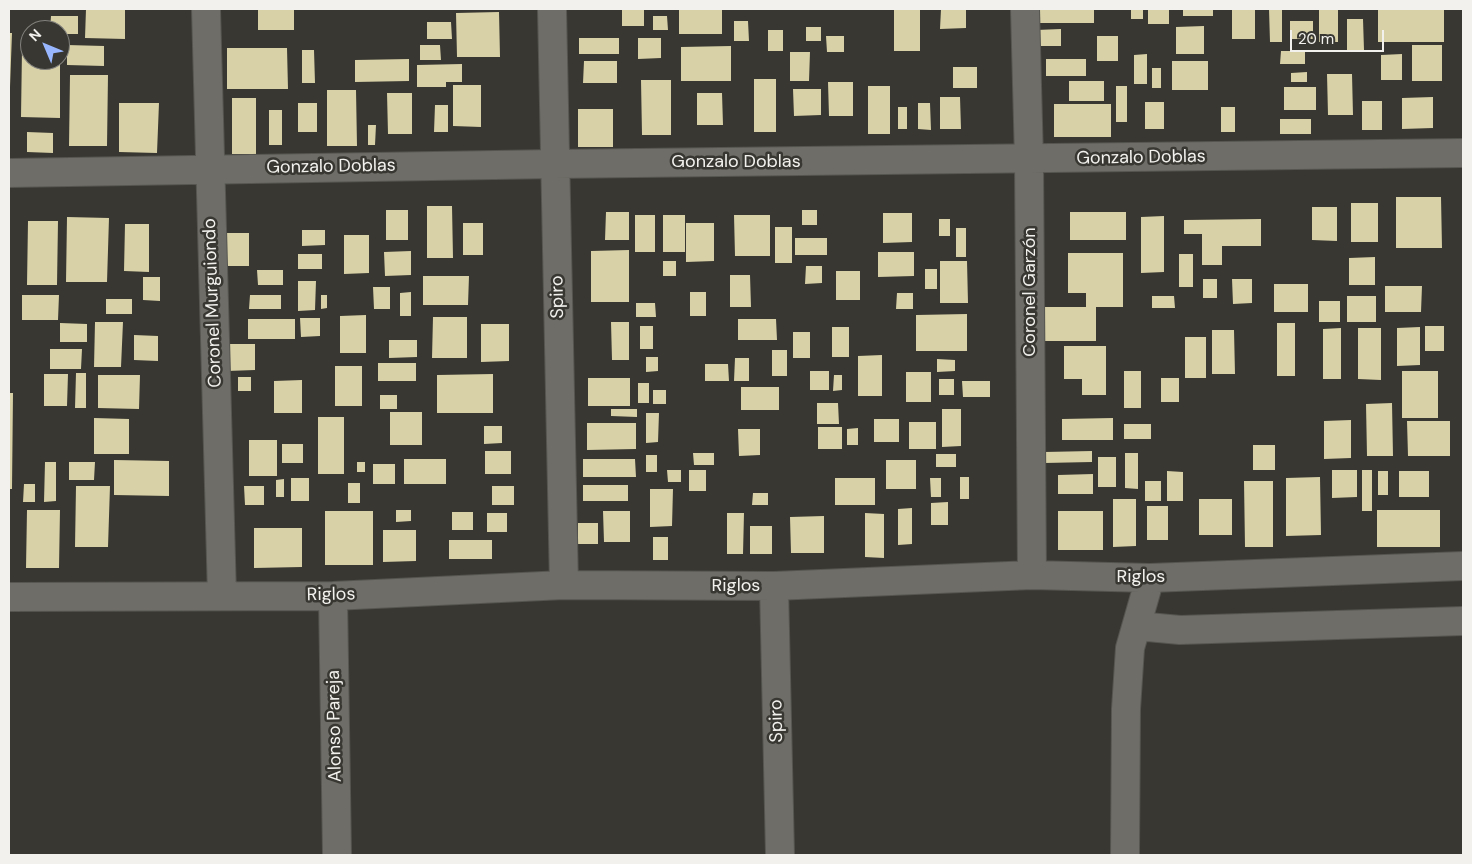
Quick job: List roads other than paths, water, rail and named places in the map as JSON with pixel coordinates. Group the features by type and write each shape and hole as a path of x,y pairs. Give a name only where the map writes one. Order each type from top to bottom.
{"street":[{"name":"Coronel Murguiondo","path":"206,9 222,596"},
{"name":"Spiro","path":"552,9 564,585"},
{"name":"Coronel Garzón","path":"1025,9 1029,160 1032,575"},
{"name":"Gonzalo Doblas","path":"9,173 1463,153"},
{"name":"Riglos","path":"9,597 333,596 564,585 774,586 1032,575 1150,578 1463,566"},
{"path":"1125,855 1126,709 1130,648 1150,578"},
{"name":"Spiro","path":"774,586 780,855"},
{"name":"Alonso Pareja","path":"333,596 337,855"},
{"path":"1137,626 1180,630 1463,621"}]}
